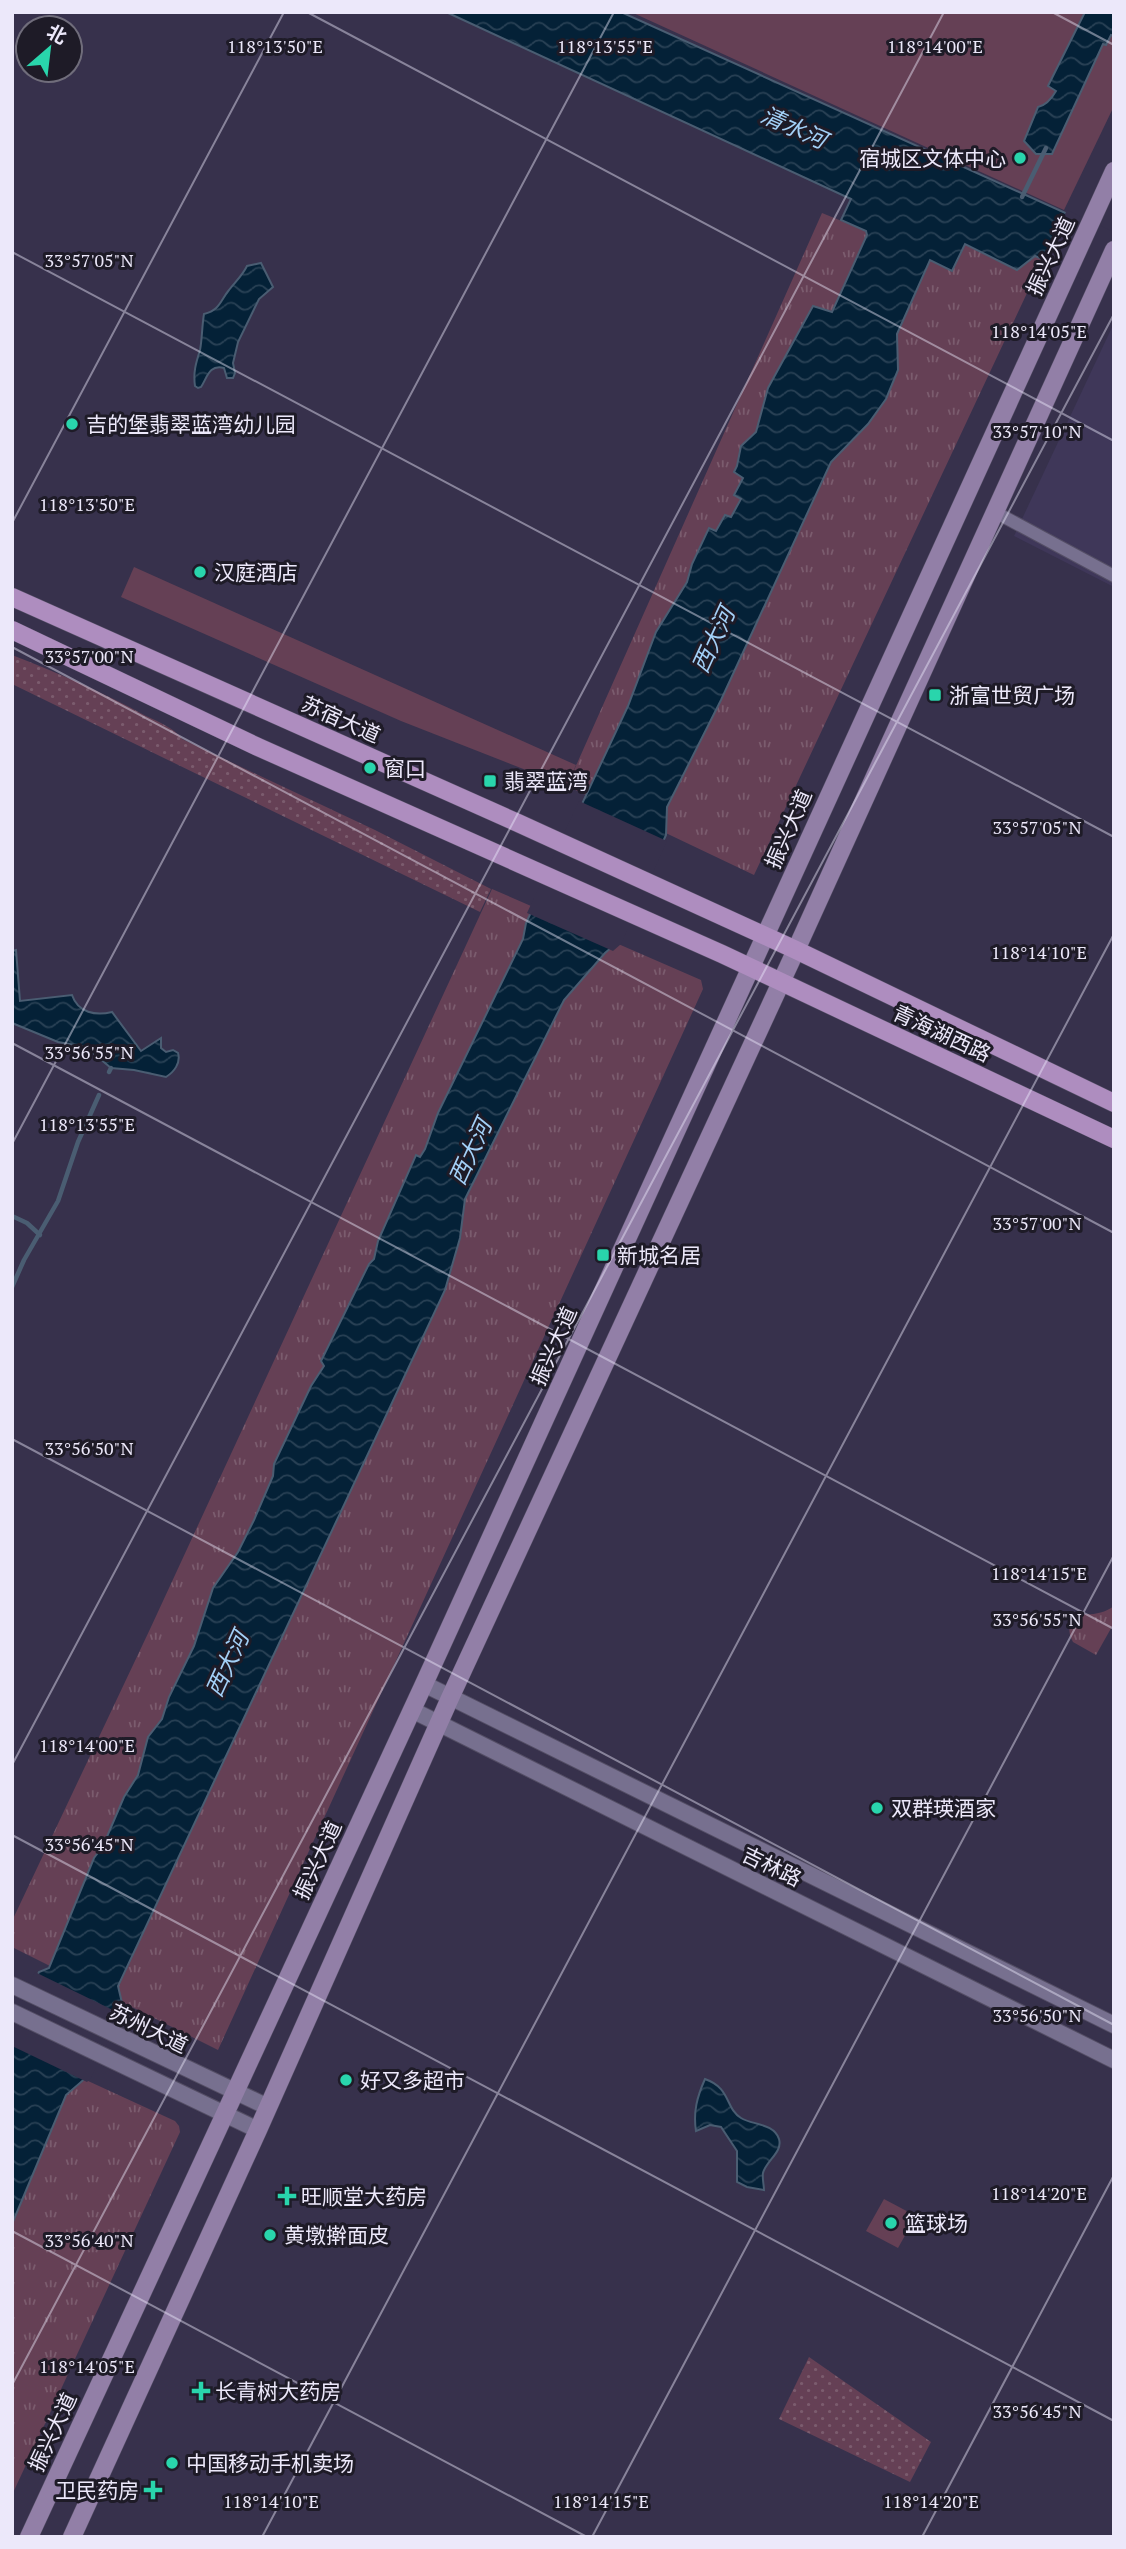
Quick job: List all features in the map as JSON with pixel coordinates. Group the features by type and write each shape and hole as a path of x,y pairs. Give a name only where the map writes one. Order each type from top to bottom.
{"main road":[{"name":"振兴大道","path":"29,2537 424,1684 1114,171"},
{"path":"72,2537 258,2130 450,1698 796,950 1114,250"},
{"name":"苏宿大道","path":"12,597 764,936"},
{"path":"12,629 258,747 722,954 750,969"},
{"name":"青海湖西路","path":"764,936 1114,1103"},
{"name":"青海湖西路","path":"750,969 1114,1139"}],"street":[{"path":"995,512 1114,576"},
{"name":"吉林路","path":"424,1684 1114,2025"},
{"name":"吉林路","path":"412,1710 1114,2060"},
{"name":"苏州大道","path":"12,1985 268,2107"},
{"path":"12,2012 258,2130"}],"shaded area":[{"path":"1114,323 1114,587 1014,536"}],"green space":[{"name":"宿城区文体中心","path":"631,12 1114,12 1114,106 1064,210"},
{"path":"822,213 866,231 867,235 860,249 923,276 930,260 965,244 1017,270 1035,256 1043,259 754,875 567,786"},
{"path":"134,567 576,765 567,786 401,721 121,597"},
{"path":"12,655 113,699 166,726 182,739 375,830 491,889 480,912 12,684"},
{"path":"492,889 701,980 703,989 218,2050 12,1947 12,1921"},
{"path":"1114,1606 1114,1623 1096,1655 1073,1642 1070,1627 1075,1617 1079,1614 1102,1612"},
{"path":"12,2046 175,2121 180,2132 12,2495"},
{"name":"篮球场","path":"884,2199 916,2216 898,2248 866,2231"},
{"path":"809,2357 931,2442 910,2482 779,2419"}],"water":[{"path":"446,12 621,12 1114,235 1114,289 1035,256 1017,270 965,244 952,271 930,260 897,334 898,370 886,399 868,424 831,462 721,700 667,807 666,835 618,942 564,1000 465,1199 460,1238 445,1290 118,1986 122,2003 88,2076 66,2095 12,2224 12,2024 39,1972 49,1968 94,1858 103,1846 124,1797 138,1775 148,1737 162,1719 169,1697 194,1646 213,1588 238,1552 254,1520 273,1476 274,1464 311,1386 324,1366 321,1361 369,1264 374,1259 378,1241 416,1155 420,1157 425,1149 438,1113 523,939 526,923 628,706 656,632 687,582 692,564 709,528 716,531 725,515 731,517 741,499 734,495 743,478 734,472 741,446 756,432 768,388 813,306 832,312 867,235 866,231 841,220 851,199"},
{"path":"1085,12 1114,12 1114,36 1111,35 1106,45 1103,44 1052,154 1036,154 1024,141 1038,107 1047,103 1056,91 1048,86"},
{"path":"261,263 273,287 259,299 238,342 233,378 227,378 224,368 215,368 198,388 195,386 195,372 204,314 217,308 247,266"},
{"path":"16,950 20,1001 72,995 79,1006 88,1012 112,1012 141,1051 161,1038 161,1048 166,1052 173,1050 178,1053 179,1060 174,1070 166,1077 111,1068 86,1047 58,1042 12,1023 12,951"},
{"path":"705,2079 719,2087 736,2114 768,2127 779,2139 779,2148 763,2173 764,2190 737,2182 737,2151 721,2127 710,2125 696,2131 696,2105"}],"pier":[{"path":"1067,210 1114,232 1114,293 1042,262"},
{"path":"579,801 667,841 621,944 613,951 527,913"},
{"path":"35,1972 121,2014 87,2082 12,2046 12,2017"}],"waterway":[{"path":"1022,197 1046,148"},
{"path":"109,1072 111,1068"},
{"path":"12,1287 24,1260 58,1201 78,1142 99,1095"},
{"path":"12,1216 27,1223 40,1235"}],"place":[{"name":"宿城区文体中心","path":"1020,158"},
{"name":"吉的堡翡翠蓝湾幼儿园","path":"72,424"},
{"name":"汉庭酒店","path":"200,572"},
{"name":"浙富世贸广场","path":"935,695"},
{"name":"窗口","path":"370,768"},
{"name":"翡翠蓝湾","path":"490,781"},
{"name":"新城名居","path":"603,1255"},
{"name":"双群瑛酒家","path":"877,1808"},
{"name":"好又多超市","path":"346,2080"},
{"name":"旺顺堂大药房","path":"287,2196"},
{"name":"篮球场","path":"891,2223"},
{"name":"黄墩擀面皮","path":"270,2235"},
{"name":"长青树大药房","path":"201,2391"},
{"name":"中国移动手机卖场","path":"172,2463"},
{"name":"卫民药房","path":"153,2490"}],"water label":[{"name":"清水河","path":"794,127"},
{"name":"西大河","path":"713,640"},
{"name":"西大河","path":"470,1152"},
{"name":"西大河","path":"227,1664"}]}
